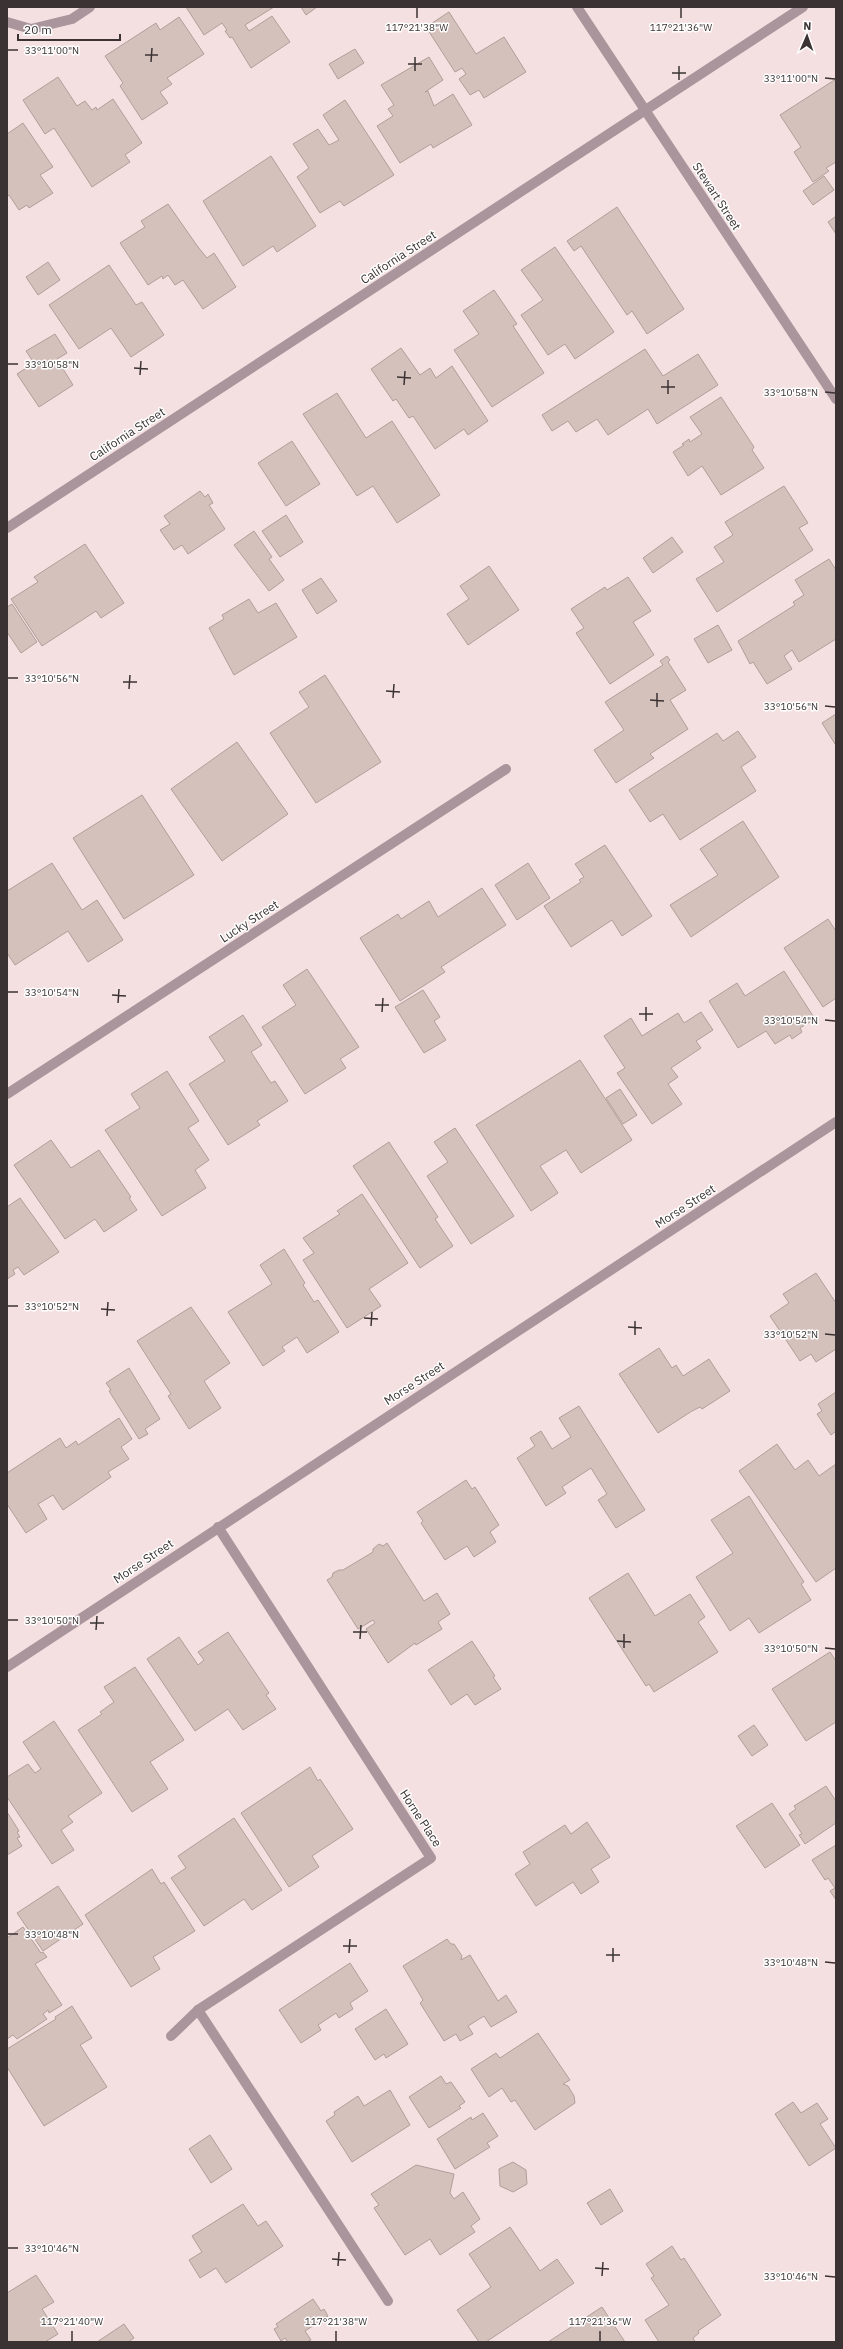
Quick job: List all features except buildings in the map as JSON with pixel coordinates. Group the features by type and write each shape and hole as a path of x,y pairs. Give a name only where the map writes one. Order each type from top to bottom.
{"street":[{"path":"7,22 31,29 72,19 90,7"},
{"name":"Stewart Street","path":"577,7 836,399"},
{"name":"California Street","path":"7,528 803,7"},
{"name":"Lucky Street","path":"7,1094 506,769"},
{"name":"Morse Street","path":"7,1667 836,1122"},
{"name":"Horne Place","path":"171,2036 198,2010 431,1858 218,1527"},
{"path":"198,2010 388,2301"}]}
